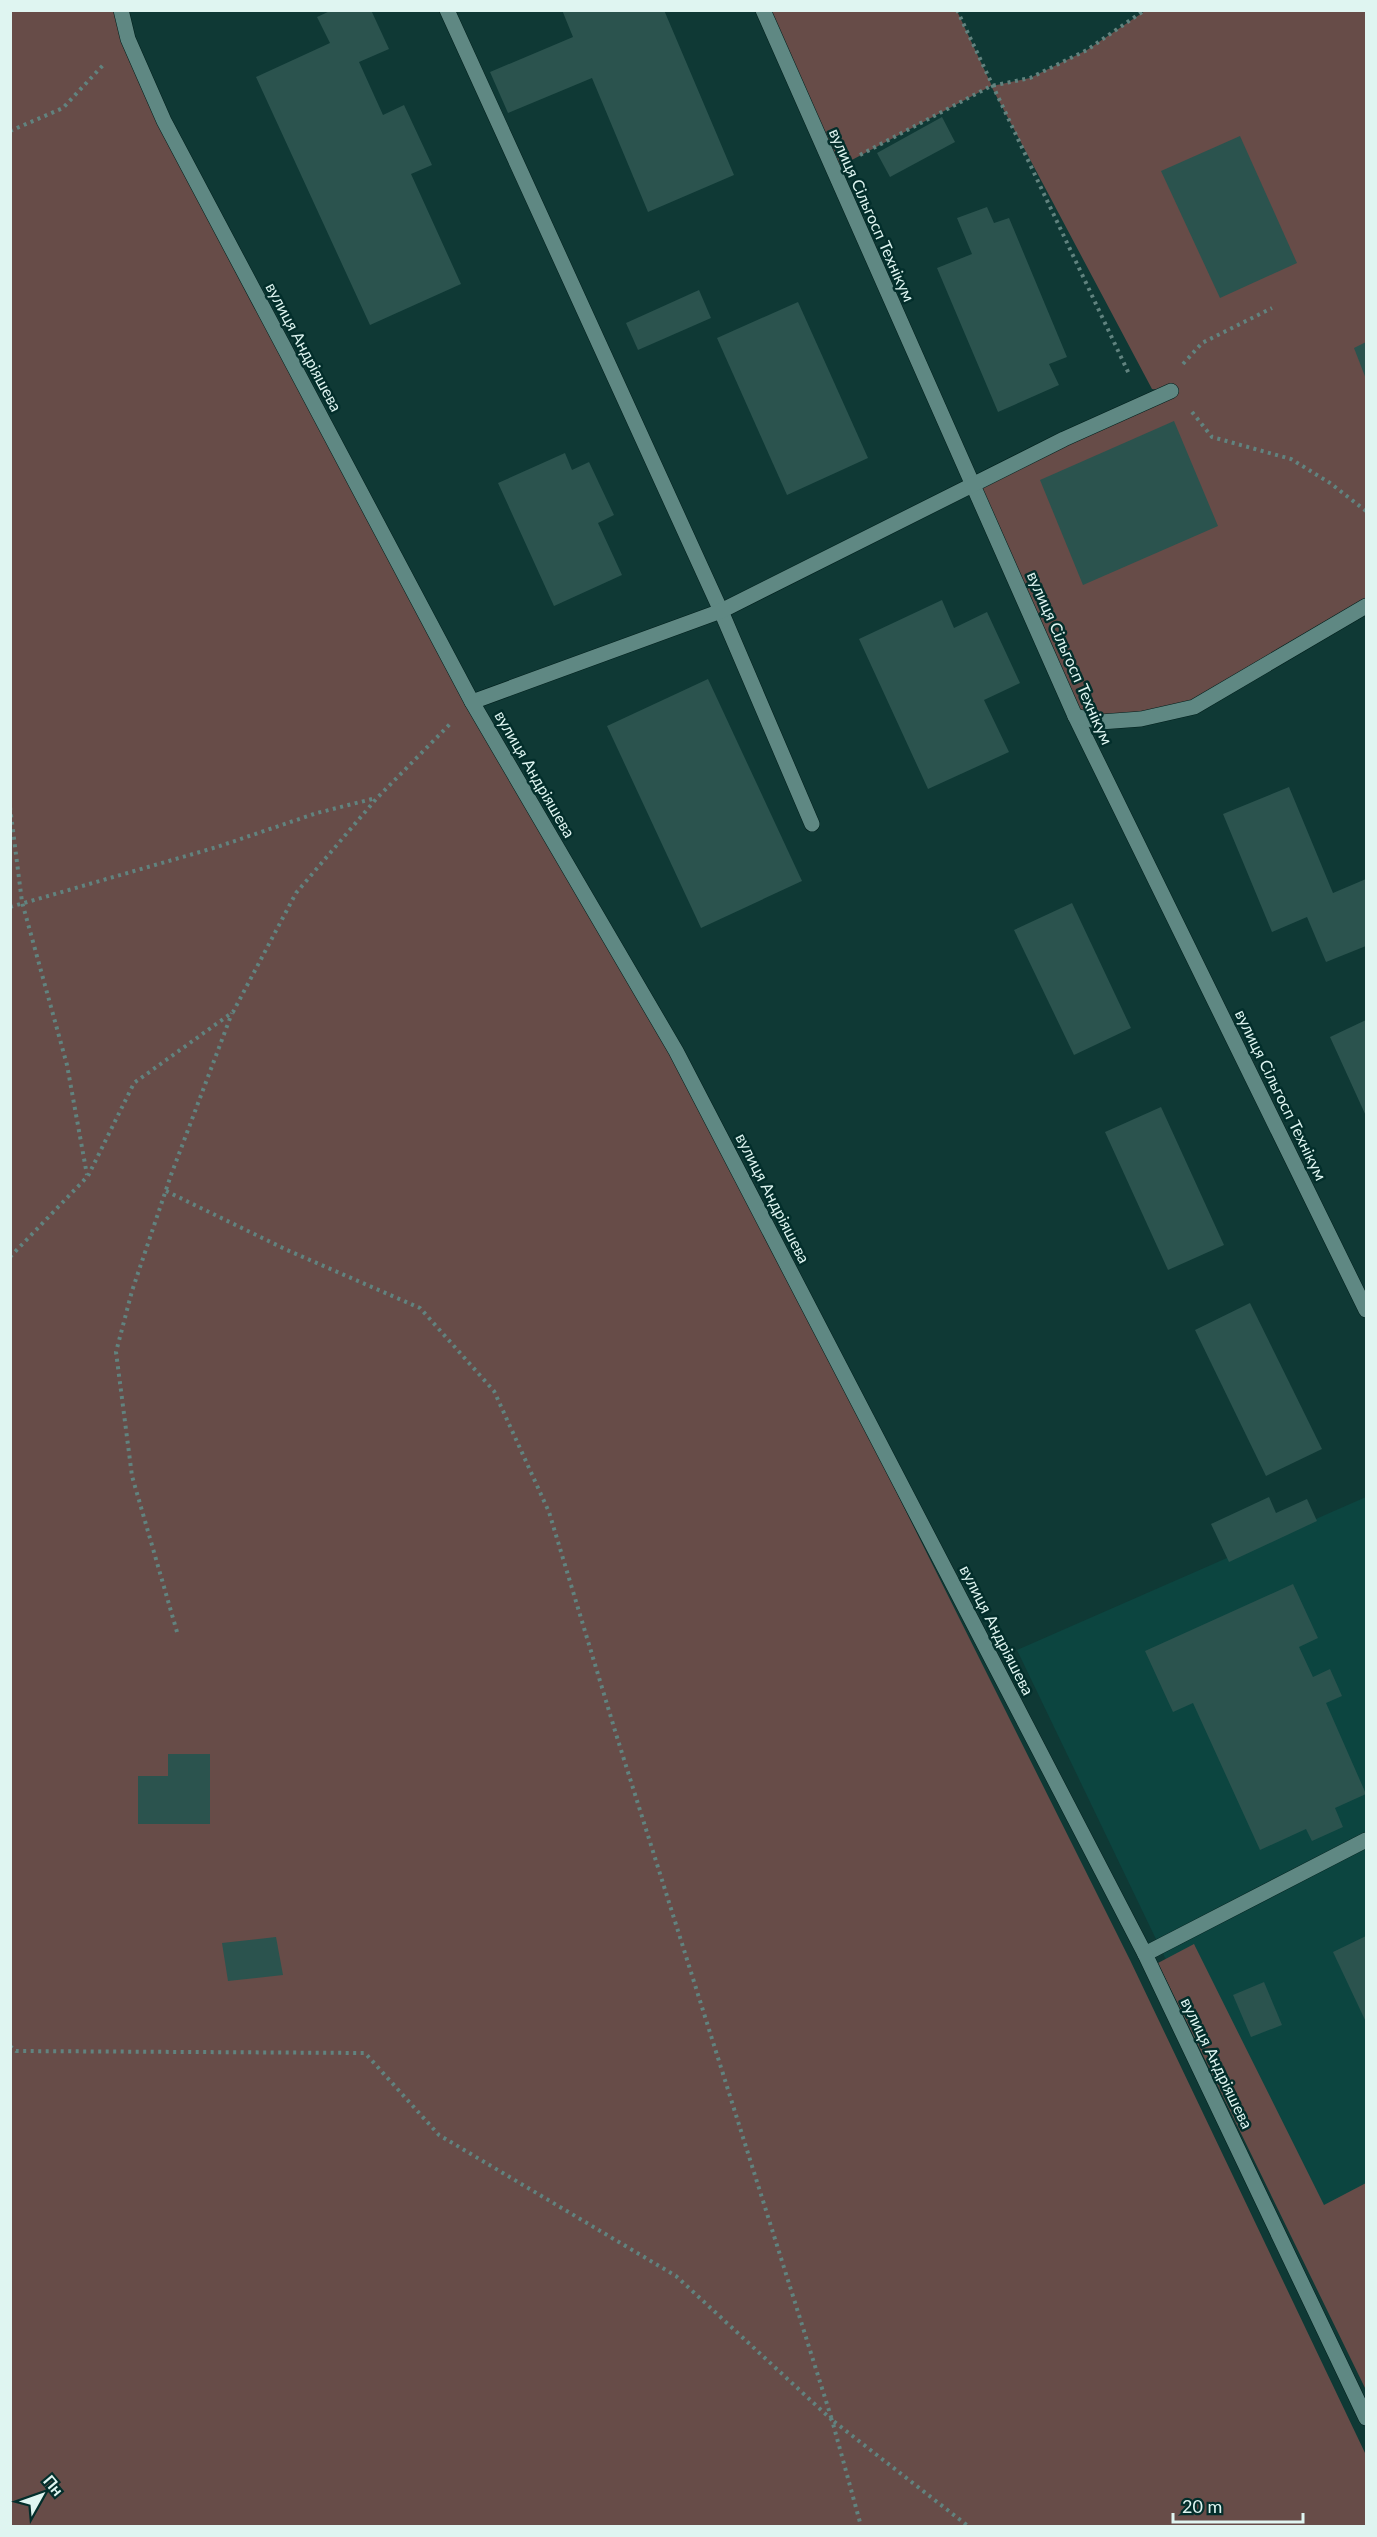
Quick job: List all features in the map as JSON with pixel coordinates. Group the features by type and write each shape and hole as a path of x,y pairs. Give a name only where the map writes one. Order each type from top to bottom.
{"street":[{"name":"вулиця Андріяшева","path":"121,10 128,39 164,121 472,702 676,1051 1145,1954 1366,2418"},
{"path":"447,10 721,612 812,824"},
{"name":"вулиця Сільгосп Технікум","path":"763,10 1075,716 1366,1310"},
{"path":"472,702 721,612 1064,439 1171,391"},
{"path":"1075,716 1100,722 1141,719 1194,707 1366,606"},
{"path":"1145,1954 1366,1840"}],"path":[{"path":"957,10 991,86 1144,403"},
{"path":"833,171 991,86 1030,78 1087,50 1145,10"},
{"path":"10,131 63,108 128,39"},
{"path":"1272,308 1202,343 1183,364 1171,391 1212,437 1291,459 1330,483 1366,511"},
{"path":"177,1632 132,1476 116,1352 132,1291 165,1191 233,1012 296,893 377,798 472,702"},
{"path":"10,907 206,850 317,813 377,798"},
{"path":"10,807 22,902 67,1065 87,1176"},
{"path":"10,1257 87,1176 134,1083 233,1012"},
{"path":"165,1191 287,1250 420,1308 494,1391 549,1512 616,1734 832,2420 861,2526"},
{"path":"10,2046 16,2051 365,2053 439,2135 676,2276 832,2420 968,2526"}],"shaded area":[{"path":"121,10 128,39 472,702 676,1051 1130,1960 1366,2455 1366,2526 11,2526 10,11"},
{"path":"763,11 957,11 992,86 1030,78 1087,50 1145,11 1366,11 1366,606 1194,707 1141,719 1075,716 973,486 1170,391 1152,389 991,86 833,170"},
{"path":"1366,1497 1366,2376 1017,1650"},
{"path":"1194,1944 1324,2205 1366,2183 1366,2390 1158,1963"}],"building":[{"path":"332,10 371,10 389,49 359,62 383,115 404,105 432,165 411,174 461,284 370,325 256,77 330,43 317,17"},
{"path":"562,10 664,10 734,175 648,212 592,78 508,113 490,72 573,37"},
{"path":"942,117 955,142 890,177 877,153"},
{"path":"1240,136 1297,263 1220,298 1161,171"},
{"path":"987,207 994,223 1009,218 1067,357 1049,364 1059,385 998,412 937,268 972,254 957,218"},
{"path":"699,290 711,318 638,350 626,323"},
{"path":"798,302 868,458 787,495 717,338"},
{"path":"1366,342 1366,379 1354,348"},
{"path":"1174,421 1218,526 1083,585 1040,480"},
{"path":"565,453 572,470 589,462 614,515 598,523 622,575 554,606 498,483"},
{"path":"942,600 954,628 987,612 1020,683 984,700 1009,752 928,789 859,639"},
{"path":"708,679 802,881 701,928 607,726"},
{"path":"1289,787 1333,893 1366,879 1366,946 1326,962 1307,917 1272,932 1223,814"},
{"path":"1072,903 1131,1028 1074,1055 1014,930"},
{"path":"1366,1020 1366,1116 1330,1037"},
{"path":"1161,1107 1224,1245 1168,1270 1105,1132"},
{"path":"1250,1303 1322,1449 1266,1476 1195,1330"},
{"path":"1269,1497 1276,1513 1307,1499 1317,1521 1229,1562 1211,1524"},
{"path":"1293,1584 1318,1638 1299,1647 1313,1677 1330,1669 1342,1696 1326,1703 1366,1794 1335,1808 1343,1827 1312,1841 1306,1829 1260,1850 1193,1703 1173,1712 1145,1651"},
{"path":"168,1754 210,1754 210,1824 138,1824 138,1776 168,1776"},
{"path":"1366,1936 1366,2022 1333,1952"},
{"path":"276,1937 283,1975 228,1981 222,1943"},
{"path":"1264,1982 1282,2025 1251,2037 1233,1995"}]}
